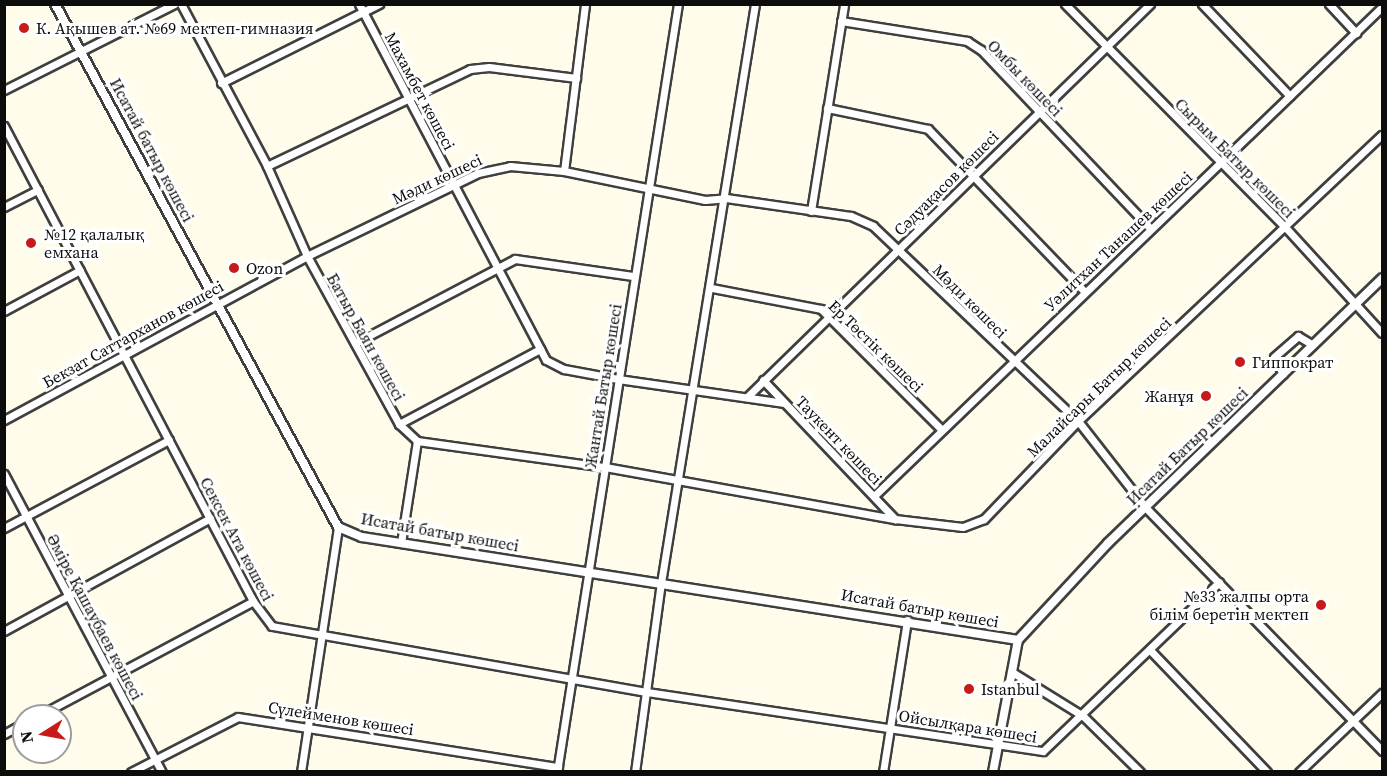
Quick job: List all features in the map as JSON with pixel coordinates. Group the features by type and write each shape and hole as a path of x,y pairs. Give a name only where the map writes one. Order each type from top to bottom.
{"street":[{"name":"Исатай батыр көшесі","path":"55,4 82,49 338,527 362,537 907,620 1018,640"},
{"path":"4,90 174,4"},
{"name":"Батыр Баян көшесі","path":"181,4 267,166 307,256 399,424 417,441"},
{"path":"221,83 361,8 379,4"},
{"path":"564,171 585,4"},
{"name":"Жантай Батыр көшесі","path":"557,769 586,571 605,467 633,276 650,188 678,4"},
{"path":"635,771 661,582 712,288 755,4"},
{"path":"811,211 844,4"},
{"name":"Сырым Батыр көшесі","path":"1065,4 1219,163 1286,228 1383,333"},
{"name":"Сәдуақасов көшесі","path":"747,397 898,250 971,175 1149,4"},
{"path":"1202,4 1290,96"},
{"path":"1329,4 1356,33"},
{"name":"Уәлитхан Танашев көшесі","path":"873,496 1084,291 1383,7"},
{"name":"Махамбет көшесі","path":"361,8 540,349"},
{"name":"Омбы көшесі","path":"841,21 967,41 1038,110 1150,228"},
{"path":"267,166 409,100 456,75 489,67 576,78"},
{"path":"827,108 928,129 1084,291"},
{"name":"Сексек Ата көшесі","path":"4,126 253,601 272,626 323,637 647,692"},
{"name":"Малайсары Батыр көшесі","path":"677,481 895,519 963,527 978,523 1077,421 1383,135"},
{"name":"Мәди көшесі","path":"307,256 499,166 564,171 705,200 726,198 851,216 873,226 1011,361 1077,421 1146,508 1383,751"},
{"path":"4,207 38,190"},
{"name":"Бекзат Саттарханов көшесі","path":"4,420 307,256"},
{"path":"355,343 496,266 514,259 535,260 633,276"},
{"path":"4,311 80,270"},
{"name":"Исатай Батыр көшесі","path":"1018,640 1059,592 1383,278"},
{"name":"Ер Төстік көшесі","path":"712,288 806,304 830,316 941,429"},
{"path":"1283,374 1274,357 1298,336 1313,345"},
{"path":"399,424 540,349 546,360 564,369 784,403"},
{"name":"Таукент көшесі","path":"763,380 895,519"},
{"path":"4,528 169,440"},
{"path":"401,543 417,441 605,467 677,481"},
{"name":"Әміре Қашаубаев көшесі","path":"4,474 162,771"},
{"path":"4,631 210,518"},
{"path":"301,771 338,527"},
{"name":"Ойсылқара көшесі","path":"647,692 1043,751 1083,716 1219,582"},
{"path":"61,704 253,601"},
{"path":"883,771 907,620"},
{"path":"993,771 1018,640"},
{"path":"1150,650 1267,771"},
{"path":"1012,672 1083,716 1140,771"},
{"path":"1299,771 1383,693"},
{"name":"Сүлейменов көшесі","path":"131,771 238,717 557,769"}],"place":[{"name":"К. Ақышев ат. №69 мектеп-гимназия","path":"24,28"},
{"name":"№12 қалалық емхана","path":"31,243"},
{"name":"Ozon","path":"234,268"},
{"name":"Гиппократ","path":"1240,362"},
{"name":"Жанұя","path":"1206,396"},
{"name":"№33 жалпы орта білім беретін мектеп","path":"1321,605"},
{"name":"Istanbul","path":"969,689"}]}
